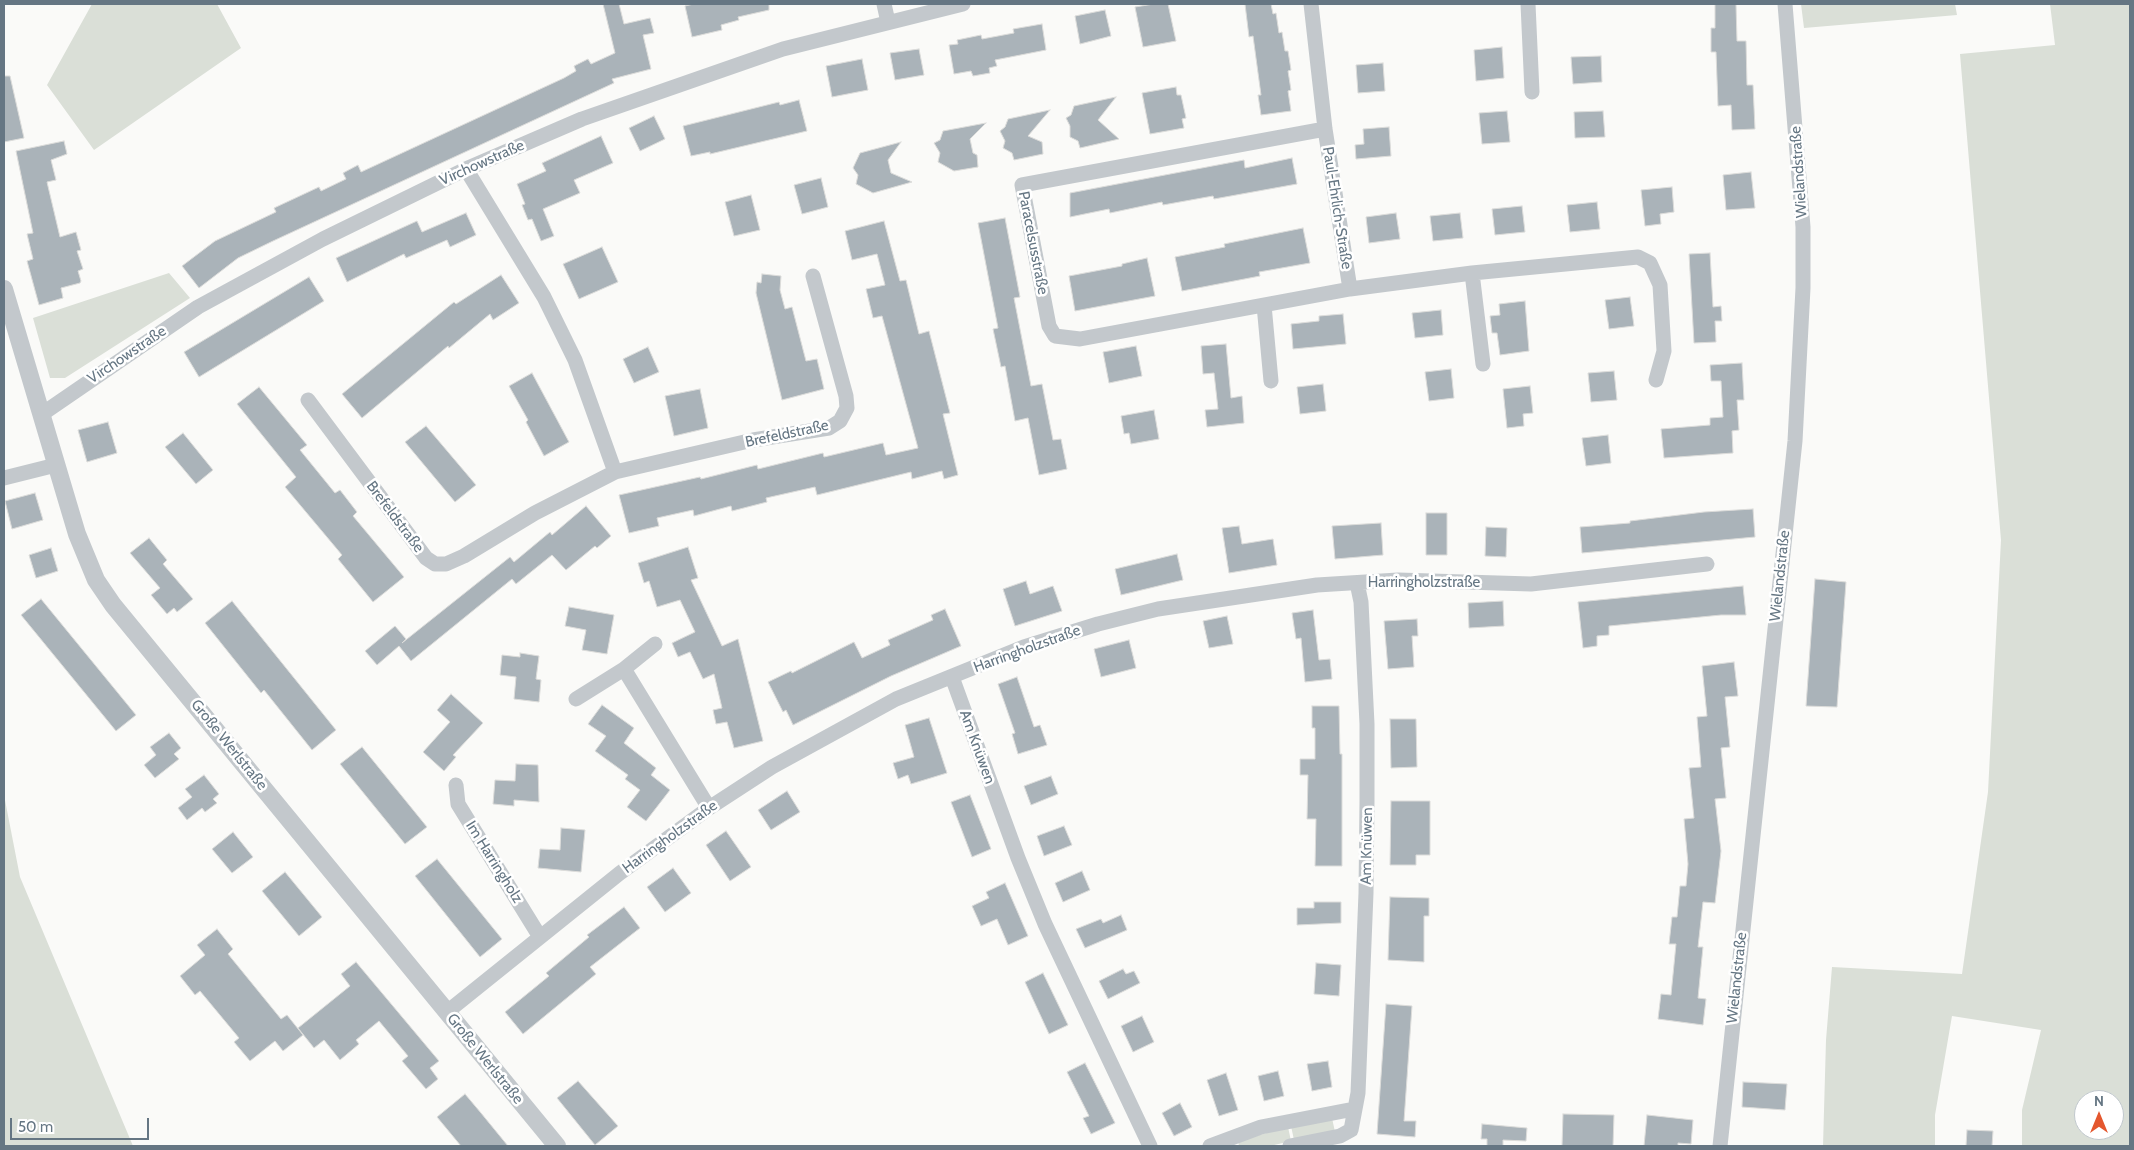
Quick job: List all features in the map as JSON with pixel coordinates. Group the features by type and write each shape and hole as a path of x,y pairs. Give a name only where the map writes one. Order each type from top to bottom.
{"street":[{"path":"884,4 888,22"},
{"name":"Virchowstraße","path":"42,414 198,306 322,239 466,169 582,119 677,84 783,49 963,4"},
{"name":"Paul-Ehrlich-Straße","path":"1311,4 1325,129 1350,290 1472,273 1638,257 1650,263 1660,285 1664,351 1656,380"},
{"path":"1528,4 1532,92"},
{"name":"Wielandstraße","path":"1720,1146 1795,441 1802,288 1802,226 1785,4"},
{"name":"Paracelsusstraße","path":"1325,129 1022,185 1049,326 1055,336 1080,339 1350,290"},
{"path":"466,169 544,297 575,360 615,472"},
{"path":"1472,273 1482,364"},
{"name":"Brefeldstraße","path":"308,400 426,558 435,564 446,564 464,556 535,513 615,472 752,440 829,428 840,421 847,408 846,396 813,276"},
{"name":"Große Werlstraße","path":"4,289 56,465 90,568 113,605 557,1146"},
{"path":"1264,305 1271,381"},
{"path":"4,478 56,465"},
{"name":"Harringholzstraße","path":"447,1012 620,873 709,808 772,767 896,699 1024,647 1098,624 1158,609 1317,585 1398,580 1530,584 1707,564"},
{"name":"Am Knüwen","path":"1290,1146 1340,1136 1351,1130 1358,1093 1367,801 1366,705 1361,602 1357,583"},
{"path":"576,699 624,669 655,644"},
{"path":"624,669 709,808"},
{"name":"Am Knüwen","path":"952,677 1018,858 1045,924 1150,1146"},
{"name":"Im Harringholz","path":"456,785 458,804 540,936"},
{"path":"1210,1146 1261,1126 1354,1109"}],"shaded area":[{"path":"92,4 217,4 241,48 94,150 47,85"},
{"path":"1801,4 1955,4 1957,15 1804,28"},
{"path":"2050,4 2130,4 2130,1146 2022,1146 2022,1110 2041,1030 1952,1016 1935,1115 1935,1146 1823,1146 1826,1040 1832,967 1962,974 1988,792 2001,540 1960,54 2055,45"},
{"path":"169,273 190,298 65,378 50,378 33,318"},
{"path":"4,795 20,877 133,1146 4,1146"},
{"path":"1332,1118 1335,1132 1294,1140 1291,1126"},
{"path":"1288,1127 1291,1141 1270,1146 1239,1146 1238,1141"}],"building":[{"path":"603,4 619,4 624,24 650,18 654,33 643,35 651,69 612,79 614,83 273,241 238,258 199,288 182,266 215,241 276,212 274,208 319,187 321,191 346,179 343,173 358,165 361,172 564,78 576,71 574,66 588,59 591,64 615,53"},
{"path":"694,4 769,4 769,10 738,17 739,20 721,25 722,30 692,37 685,6"},
{"path":"1168,4 1176,41 1143,47 1135,7"},
{"path":"1245,4 1271,4 1273,14 1276,13 1279,33 1282,32 1291,70 1288,71 1291,90 1288,91 1291,111 1261,115 1258,95 1261,95 1253,36 1249,37"},
{"path":"1715,4 1736,4 1737,41 1746,41 1747,85 1753,85 1755,129 1732,130 1731,105 1718,106 1716,52 1711,52 1711,28 1715,28"},
{"path":"1105,10 1111,36 1080,44 1075,16"},
{"path":"1042,24 1046,50 995,60 997,66 989,68 990,73 973,76 971,71 954,74 949,45 958,44 957,40 981,35 982,39 1014,33 1013,29"},
{"path":"1502,47 1504,78 1476,81 1474,50"},
{"path":"919,49 924,75 895,80 890,53"},
{"path":"1601,56 1602,82 1573,84 1571,57"},
{"path":"862,59 868,90 832,97 826,66"},
{"path":"1383,63 1385,91 1358,93 1356,65"},
{"path":"4,76 10,76 24,138 4,142"},
{"path":"1176,87 1177,95 1181,95 1186,118 1182,119 1184,128 1150,134 1142,93"},
{"path":"1116,97 1098,120 1119,139 1080,148 1078,141 1070,137 1070,126 1066,118 1071,115 1074,106"},
{"path":"799,100 807,131 710,154 710,152 691,156 683,126 779,102 780,105"},
{"path":"1050,110 1028,136 1042,142 1043,154 1014,160 1012,153 1003,148 1005,141 1000,131 1005,127 1008,119"},
{"path":"1507,111 1510,142 1482,144 1479,113"},
{"path":"1603,111 1605,137 1575,138 1574,112"},
{"path":"654,116 665,139 640,151 629,128"},
{"path":"986,123 970,139 973,153 977,155 978,167 954,171 938,162 940,153 934,143 940,140 943,131"},
{"path":"1389,127 1391,156 1356,159 1355,145 1364,144 1363,129"},
{"path":"601,136 613,163 574,180 580,193 543,209 554,236 541,241 532,219 528,220 522,205 525,204 517,184 546,171 542,163"},
{"path":"64,141 67,154 51,160 56,180 47,182 60,237 76,232 81,250 77,251 83,269 78,271 80,283 61,288 63,298 39,305 27,261 33,259 27,234 33,233 16,151"},
{"path":"901,142 888,160 891,173 912,182 873,193 856,184 858,175 853,168 860,153"},
{"path":"1292,158 1297,184 1214,199 1213,196 1163,205 1162,202 1110,213 1109,209 1070,217 1070,193 1244,160 1245,168"},
{"path":"1751,172 1755,208 1726,210 1723,175"},
{"path":"821,178 828,207 802,214 794,185"},
{"path":"1672,187 1674,212 1660,214 1661,224 1645,226 1641,190"},
{"path":"751,195 760,230 734,236 725,202"},
{"path":"1597,202 1600,229 1570,232 1567,205"},
{"path":"1522,206 1525,232 1495,235 1492,209"},
{"path":"466,213 476,235 450,247 447,240 406,258 404,254 347,282 336,258 417,221 422,232"},
{"path":"1396,213 1400,239 1369,243 1366,217"},
{"path":"1460,213 1463,238 1433,241 1430,216"},
{"path":"1005,218 1020,297 1014,298 1031,386 1042,384 1053,440 1061,439 1067,469 1039,475 1028,418 1015,421 1005,366 1001,367 993,329 998,328 978,223"},
{"path":"884,221 900,281 906,280 919,334 929,331 950,413 943,414 958,475 944,479 942,471 912,479 911,472 817,495 815,487 766,498 767,502 732,511 731,506 694,516 693,510 657,518 659,526 629,533 619,495 700,477 701,479 757,465 758,469 823,453 824,457 883,443 886,455 918,448 882,316 873,318 866,289 885,285 877,254 852,260 845,231"},
{"path":"1303,228 1310,263 1259,272 1260,276 1182,291 1175,257 1225,247 1224,244"},
{"path":"602,247 618,282 579,299 563,264"},
{"path":"1710,253 1713,307 1721,306 1722,321 1715,321 1716,342 1694,343 1689,254"},
{"path":"1147,258 1155,296 1075,311 1069,276 1122,266 1122,264"},
{"path":"762,274 781,276 780,290 785,309 792,307 806,361 817,359 824,389 782,400 756,293 757,282 761,283"},
{"path":"501,275 519,303 493,320 490,314 449,348 448,346 362,418 342,394 454,302 456,304"},
{"path":"309,277 324,301 199,377 184,352"},
{"path":"1630,297 1634,326 1609,329 1605,300"},
{"path":"1525,301 1529,351 1500,355 1497,333 1492,333 1490,316 1500,315 1499,304"},
{"path":"1441,310 1443,335 1415,338 1412,313"},
{"path":"1343,314 1346,344 1293,349 1291,324 1319,321 1319,316"},
{"path":"1226,344 1231,398 1242,396 1244,423 1207,427 1205,410 1218,409 1214,373 1203,374 1201,346"},
{"path":"1136,346 1142,376 1109,383 1103,352"},
{"path":"648,347 659,372 634,383 623,359"},
{"path":"1742,363 1744,400 1737,400 1739,430 1732,431 1733,453 1664,458 1661,429 1710,425 1710,418 1723,417 1721,381 1711,381 1710,365"},
{"path":"1451,369 1454,398 1429,401 1425,372"},
{"path":"1614,371 1617,400 1591,402 1588,373"},
{"path":"532,373 569,442 544,456 526,422 528,420 509,386"},
{"path":"1323,384 1326,411 1300,414 1297,387"},
{"path":"1530,386 1533,413 1523,414 1524,426 1507,428 1503,389"},
{"path":"259,387 307,445 300,450 335,493 340,490 357,512 353,516 404,577 373,602 338,559 342,555 285,487 296,477 237,404"},
{"path":"700,389 708,428 674,436 665,396"},
{"path":"1154,410 1159,439 1131,444 1129,433 1124,434 1121,416"},
{"path":"108,422 117,453 87,462 78,430"},
{"path":"426,426 476,485 455,502 405,442"},
{"path":"183,433 213,470 196,484 165,447"},
{"path":"1608,435 1611,463 1586,466 1582,438"},
{"path":"35,493 43,520 12,529 5,501"},
{"path":"586,506 611,536 597,548 595,546 566,570 552,555 516,584 512,579 411,661 399,646 377,665 365,651 395,626 406,639 402,643 510,557 514,562 550,532 552,535"},
{"path":"1753,509 1755,537 1582,553 1580,527 1630,523 1630,521 1704,512"},
{"path":"1426,513 1447,513 1447,555 1426,555"},
{"path":"1381,523 1383,555 1335,559 1332,526"},
{"path":"1239,526 1242,544 1273,539 1277,565 1229,573 1222,528"},
{"path":"1486,527 1507,528 1506,557 1485,556"},
{"path":"149,538 167,560 163,564 193,599 177,612 174,608 167,614 151,595 160,588 130,553"},
{"path":"688,547 698,578 691,580 722,646 738,639 763,741 734,748 727,722 716,724 713,710 722,708 714,674 703,679 690,652 678,657 672,643 695,632 680,600 657,607 649,581 644,583 638,563"},
{"path":"51,548 58,571 36,578 29,555"},
{"path":"1177,554 1183,580 1121,595 1115,569"},
{"path":"1815,579 1846,582 1837,707 1806,706"},
{"path":"1026,581 1030,594 1053,586 1062,611 1015,626 1003,589"},
{"path":"1743,586 1746,615 1721,615 1609,626 1609,635 1597,636 1597,646 1583,648 1578,602"},
{"path":"41,599 136,715 116,731 21,615"},
{"path":"232,601 336,730 312,750 264,690 261,693 205,623"},
{"path":"1503,601 1504,626 1469,628 1468,603"},
{"path":"569,607 614,615 607,654 582,650 586,630 565,626"},
{"path":"945,609 961,646 891,676 793,725 786,710 783,712 768,682 791,671 792,673 854,642 862,658 890,645 888,640 933,620 931,615"},
{"path":"1313,610 1319,660 1330,659 1332,679 1305,682 1301,638 1296,639 1292,613"},
{"path":"1227,616 1233,644 1209,648 1203,621"},
{"path":"1417,619 1418,636 1412,636 1414,667 1388,669 1384,621"},
{"path":"1129,640 1136,668 1101,677 1094,649"},
{"path":"520,653 539,656 536,679 541,680 539,702 514,699 516,677 500,675 502,655 520,657"},
{"path":"1734,662 1738,696 1725,697 1730,747 1721,748 1726,798 1715,799 1721,851 1715,903 1703,902 1698,947 1703,947 1698,998 1706,999 1703,1025 1658,1019 1661,994 1671,995 1676,944 1669,944 1672,917 1677,917 1680,886 1686,886 1688,864 1684,819 1694,818 1689,768 1701,767 1697,717 1707,716 1702,666"},
{"path":"1017,677 1034,727 1040,725 1047,745 1018,754 1012,734 1015,733 998,684"},
{"path":"451,694 483,723 453,755 456,757 444,771 423,752 450,722 437,710"},
{"path":"602,705 634,728 624,743 656,768 651,775 670,790 646,821 627,807 640,790 625,779 628,775 595,751 606,736 588,724"},
{"path":"1312,706 1339,706 1340,754 1342,754 1342,866 1315,866 1316,819 1307,819 1308,775 1300,775 1300,759 1315,759 1315,728 1312,728"},
{"path":"929,718 947,773 911,784 908,775 898,779 893,763 914,757 905,725"},
{"path":"1390,719 1416,719 1417,767 1391,768"},
{"path":"169,733 181,748 174,754 179,759 155,778 144,765 156,755 150,747"},
{"path":"362,747 427,827 405,844 340,764"},
{"path":"516,764 538,765 539,802 514,800 514,806 493,804 495,780 515,781"},
{"path":"204,775 219,794 213,799 217,803 205,812 202,808 187,820 178,808 192,797 185,789"},
{"path":"1051,776 1058,794 1031,805 1024,786"},
{"path":"787,791 800,812 771,830 758,810"},
{"path":"970,795 991,849 972,857 951,802"},
{"path":"1391,801 1430,801 1430,855 1416,855 1416,865 1390,865"},
{"path":"1064,826 1072,845 1044,856 1037,836"},
{"path":"561,828 585,830 581,872 538,868 540,849 560,850"},
{"path":"726,831 751,867 730,881 706,845"},
{"path":"233,832 253,857 232,873 212,849"},
{"path":"437,859 502,939 480,957 415,876"},
{"path":"673,868 691,893 665,912 647,887"},
{"path":"1082,871 1090,890 1063,902 1055,883"},
{"path":"285,872 322,917 299,936 262,891"},
{"path":"1005,883 1028,936 1008,945 997,919 981,926 972,906 989,898 986,892"},
{"path":"1390,897 1429,898 1429,916 1424,916 1424,962 1388,960"},
{"path":"1314,902 1341,902 1341,923 1297,925 1297,908 1314,908"},
{"path":"624,907 640,928 590,967 596,974 523,1034 505,1012 549,976 546,973 589,937 587,935"},
{"path":"1121,915 1127,930 1085,948 1076,929 1101,919 1103,923"},
{"path":"217,929 233,949 228,954 281,1019 287,1015 303,1035 283,1051 275,1041 250,1061 234,1042 239,1038 200,991 195,995 180,976 205,955 197,945"},
{"path":"356,962 439,1061 430,1068 438,1079 426,1089 402,1061 408,1056 379,1021 356,1040 359,1044 340,1060 324,1040 314,1048 298,1028 350,986 341,974"},
{"path":"1316,963 1341,965 1339,996 1314,994"},
{"path":"1123,969 1126,974 1134,971 1140,983 1108,999 1099,981"},
{"path":"1043,973 1068,1025 1049,1034 1025,982"},
{"path":"1386,1004 1412,1006 1404,1121 1416,1121 1415,1137 1377,1134"},
{"path":"1142,1016 1154,1042 1133,1052 1121,1026"},
{"path":"1328,1061 1332,1087 1312,1091 1307,1064"},
{"path":"1085,1063 1115,1123 1091,1134 1083,1118 1089,1116 1067,1072"},
{"path":"1278,1071 1284,1096 1264,1101 1258,1076"},
{"path":"1226,1073 1238,1110 1219,1116 1207,1080"},
{"path":"578,1081 618,1126 595,1145 557,1098"},
{"path":"1743,1082 1787,1084 1785,1110 1742,1107"},
{"path":"465,1094 508,1146 461,1146 437,1117"},
{"path":"1180,1103 1192,1127 1174,1136 1162,1113"},
{"path":"1563,1114 1614,1115 1613,1146 1562,1146"},
{"path":"1647,1115 1693,1120 1691,1144 1678,1143 1678,1146 1644,1146"},
{"path":"1482,1124 1527,1128 1526,1141 1503,1140 1503,1146 1487,1146 1487,1139 1481,1139"},
{"path":"1967,1130 1993,1131 1992,1146 1966,1146"}]}
